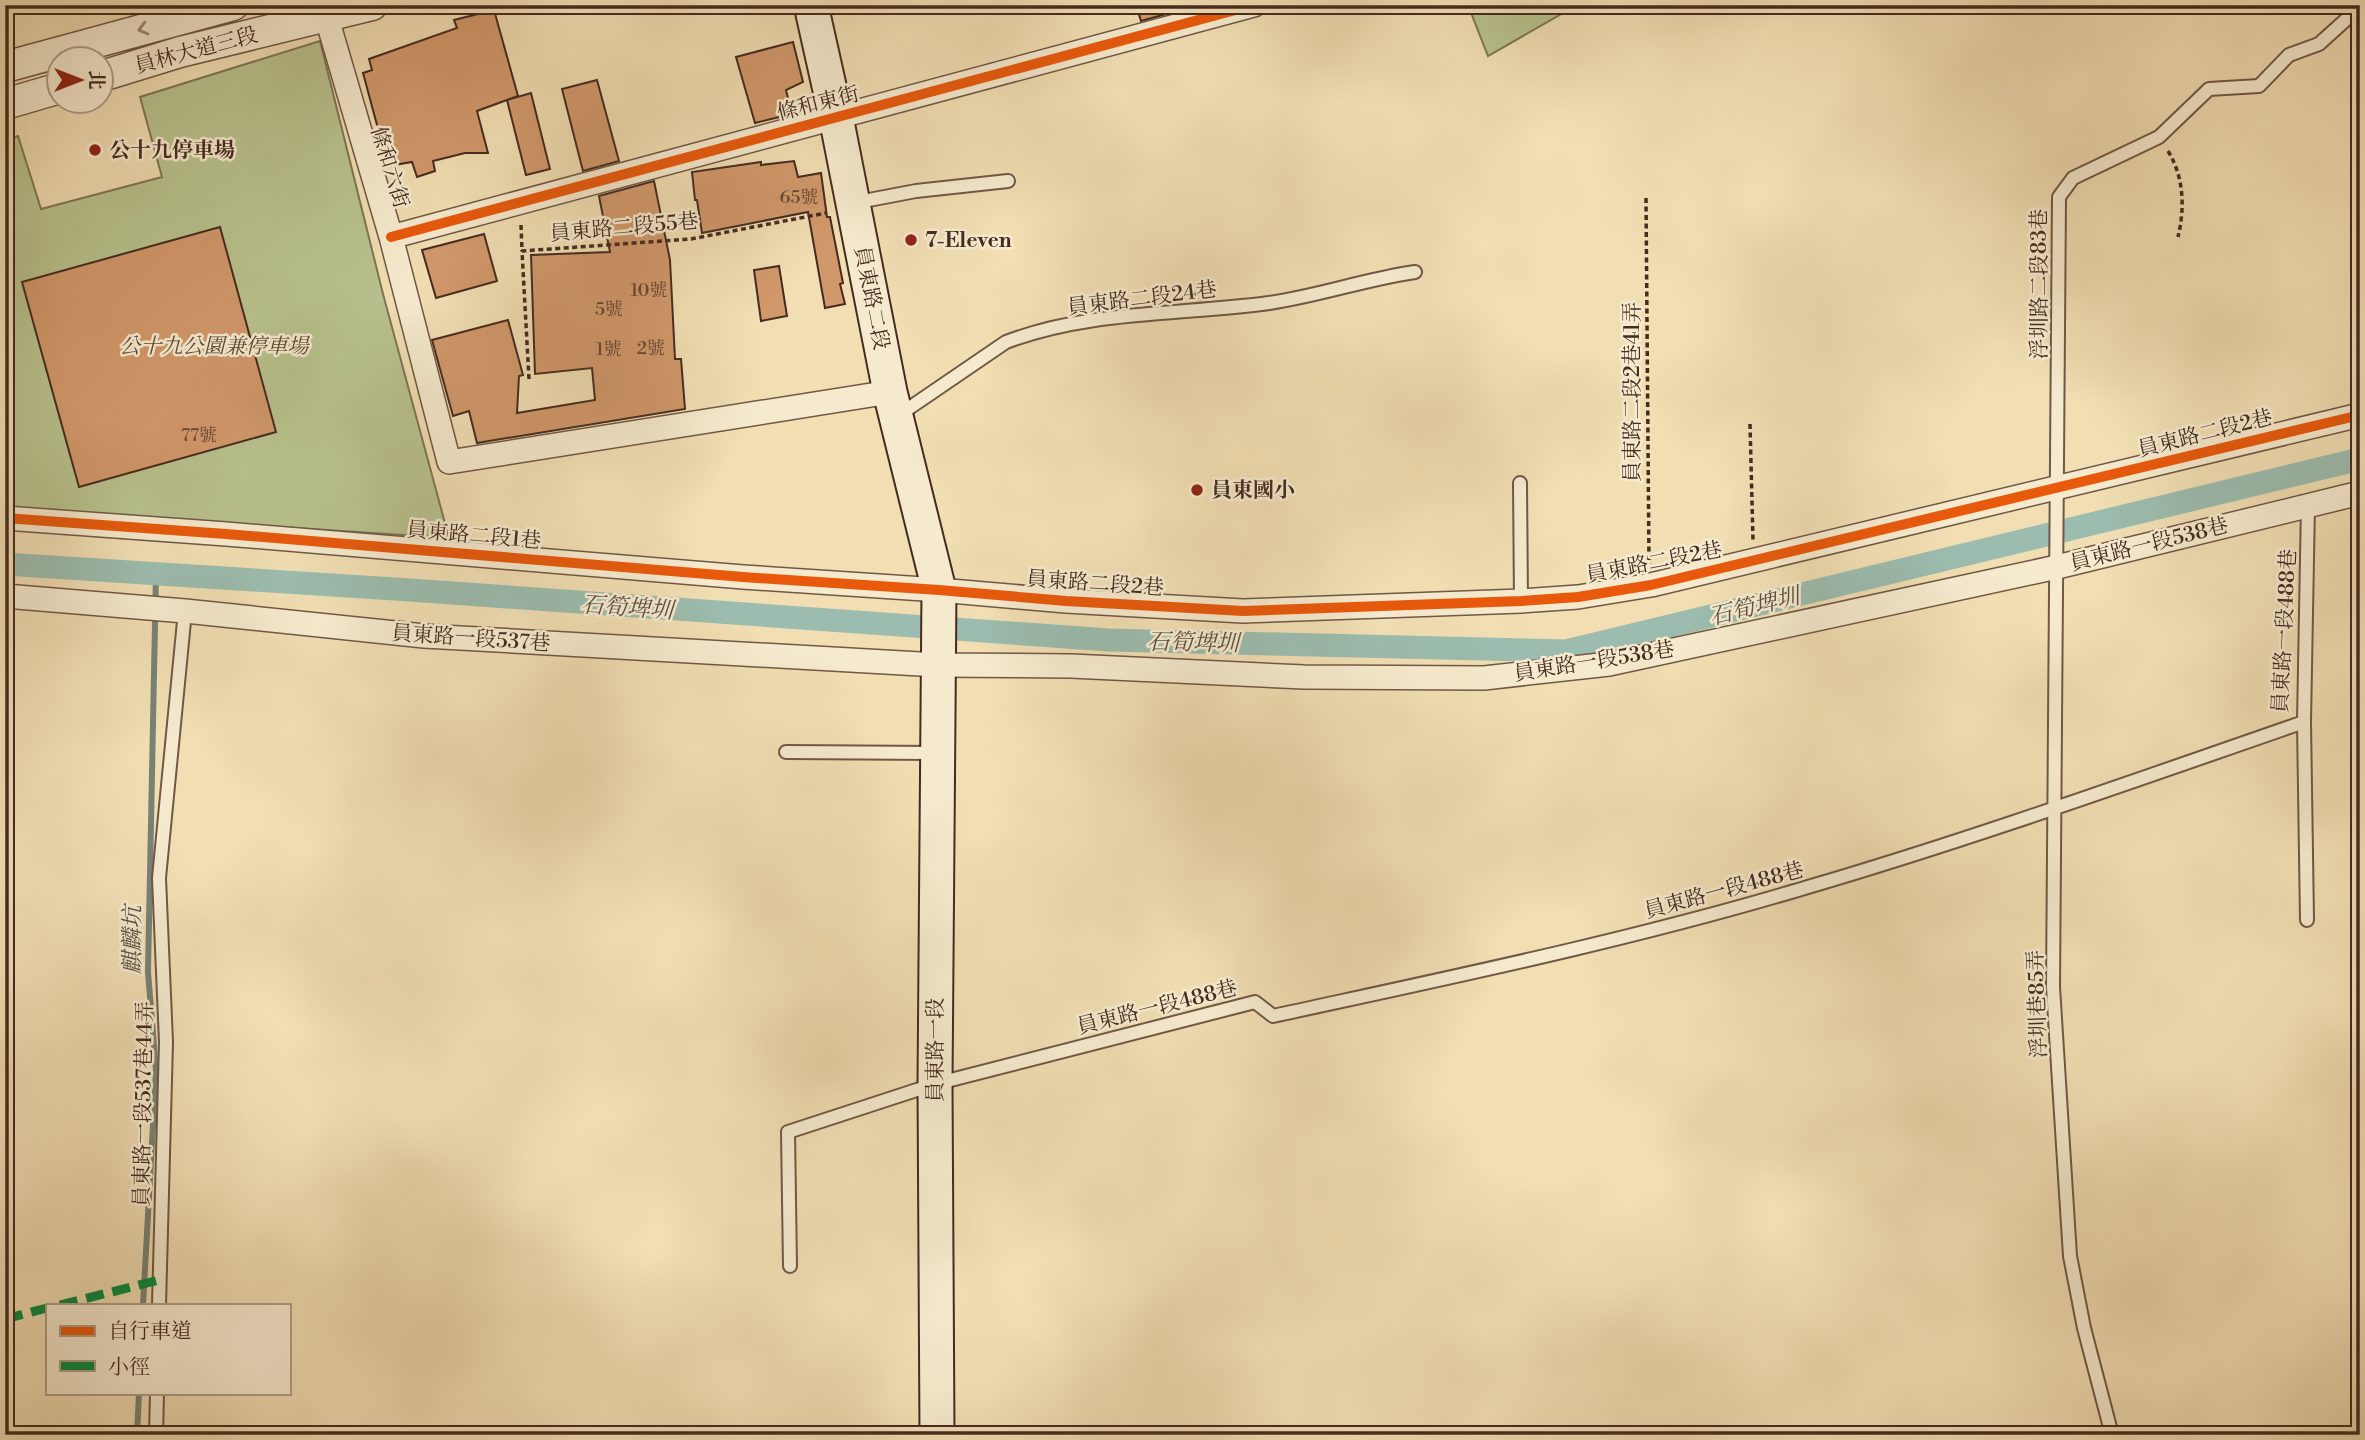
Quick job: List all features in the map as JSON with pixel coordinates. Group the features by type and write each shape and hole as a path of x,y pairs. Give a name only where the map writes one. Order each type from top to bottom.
{"main road":[{"name":"員東路二段","path":"811,5 893,404 939,590 938,665"},
{"name":"員東路一段","path":"937,1435 935,1084 938,665"}],"street":[{"name":"員林大道三段","path":"5,67 233,5"},
{"name":"員林大道三段","path":"116,72 324,12 372,5"},
{"name":"條和東街","path":"391,237 1254,5"},
{"name":"條和六街","path":"324,12 391,237 449,462 893,404"},
{"path":"5,104 46,92"},
{"name":"員東路二段2巷","path":"939,590 1066,601 1243,611 1578,597 1651,585 2360,415"},
{"name":"員東路一段538巷","path":"938,665 1071,666 1304,677 1484,678 1609,664 2057,567 2360,493"},
{"name":"員東路二段1巷","path":"5,519 939,590"},
{"name":"員東路一段537巷","path":"5,596 185,611 424,636 938,665"}],"lane":[{"name":"浮圳路二段83巷","path":"2057,567 2059,197 2073,178 2159,137 2209,89 2259,86 2289,55 2319,44 2360,7"},
{"path":"853,203 916,191 1008,181"},
{"name":"員東路二段24巷","path":"893,404 1022,335 1098,318 1271,303 1415,272"},
{"path":"1520,483 1521,601"},
{"name":"員東路一段488巷","path":"935,1084 1255,1002 1273,1016 1574,950 1807,887 2056,808 2304,722 2308,505"},
{"name":"浮圳巷85弄","path":"2057,567 2053,987 2070,1256 2084,1328 2112,1435"},
{"name":"員東路一段537巷44弄","path":"159,1304 166,1042 159,878 185,611"},
{"path":"2304,722 2307,920"},
{"path":"786,752 937,752"},
{"path":"790,1266 788,1132 935,1084"},
{"path":"156,1435 157,1394"}],"path":[{"path":"2159,137 2172,158 2180,180 2183,202 2178,237"},
{"path":"1750,424 1753,561"}],"green space":[{"path":"1468,5 1577,5 1488,56"},
{"name":"公十九公園兼停車場","path":"320,41 383,294 449,538 5,509 5,140 18,136 41,209 162,177 140,97"}],"building":[{"path":"1136,5 1188,5 1188,8 1141,21"},
{"path":"494,10 518,96 477,111 488,153 465,153 433,161 435,171 417,177 412,162 388,166 363,73 372,70 369,59 457,28 454,20"},
{"path":"793,42 803,82 786,90 792,114 755,123 736,57"},
{"path":"597,80 619,161 583,171 562,89"},
{"path":"531,93 550,169 526,175 507,100"},
{"path":"794,161 798,177 821,173 845,304 825,308 808,212 702,233 692,172 761,162 761,165"},
{"path":"654,181 670,260 675,359 681,359 685,409 477,443 469,411 453,416 432,340 508,320 523,375 519,376 517,413 595,400 592,368 535,374 531,255 610,252 599,196"},
{"path":"220,227 276,432 79,487 22,282"},
{"path":"484,234 497,281 436,298 422,250"},
{"path":"779,266 787,316 761,321 754,270"}],"waterway":[{"name":"石筍埤圳","path":"5,564 1109,640 1566,651 2360,459"},
{"name":"麒麟坑","path":"143,1304 156,1071 148,972 156,574"},
{"name":"麒麟坑","path":"137,1435 139,1394"}],"marked path":[{"path":"64,1304 159,1280"},
{"path":"5,1319 46,1308"}],"cycle path":[{"path":"391,237 1254,5"},
{"path":"5,518 743,577 1243,611 1521,601 1578,597 1651,585 2360,415"}],"place":[{"name":"公十九停車場","path":"95,150"},
{"name":"7-Eleven","path":"911,240"},
{"name":"員東國小","path":"1197,490"}]}
